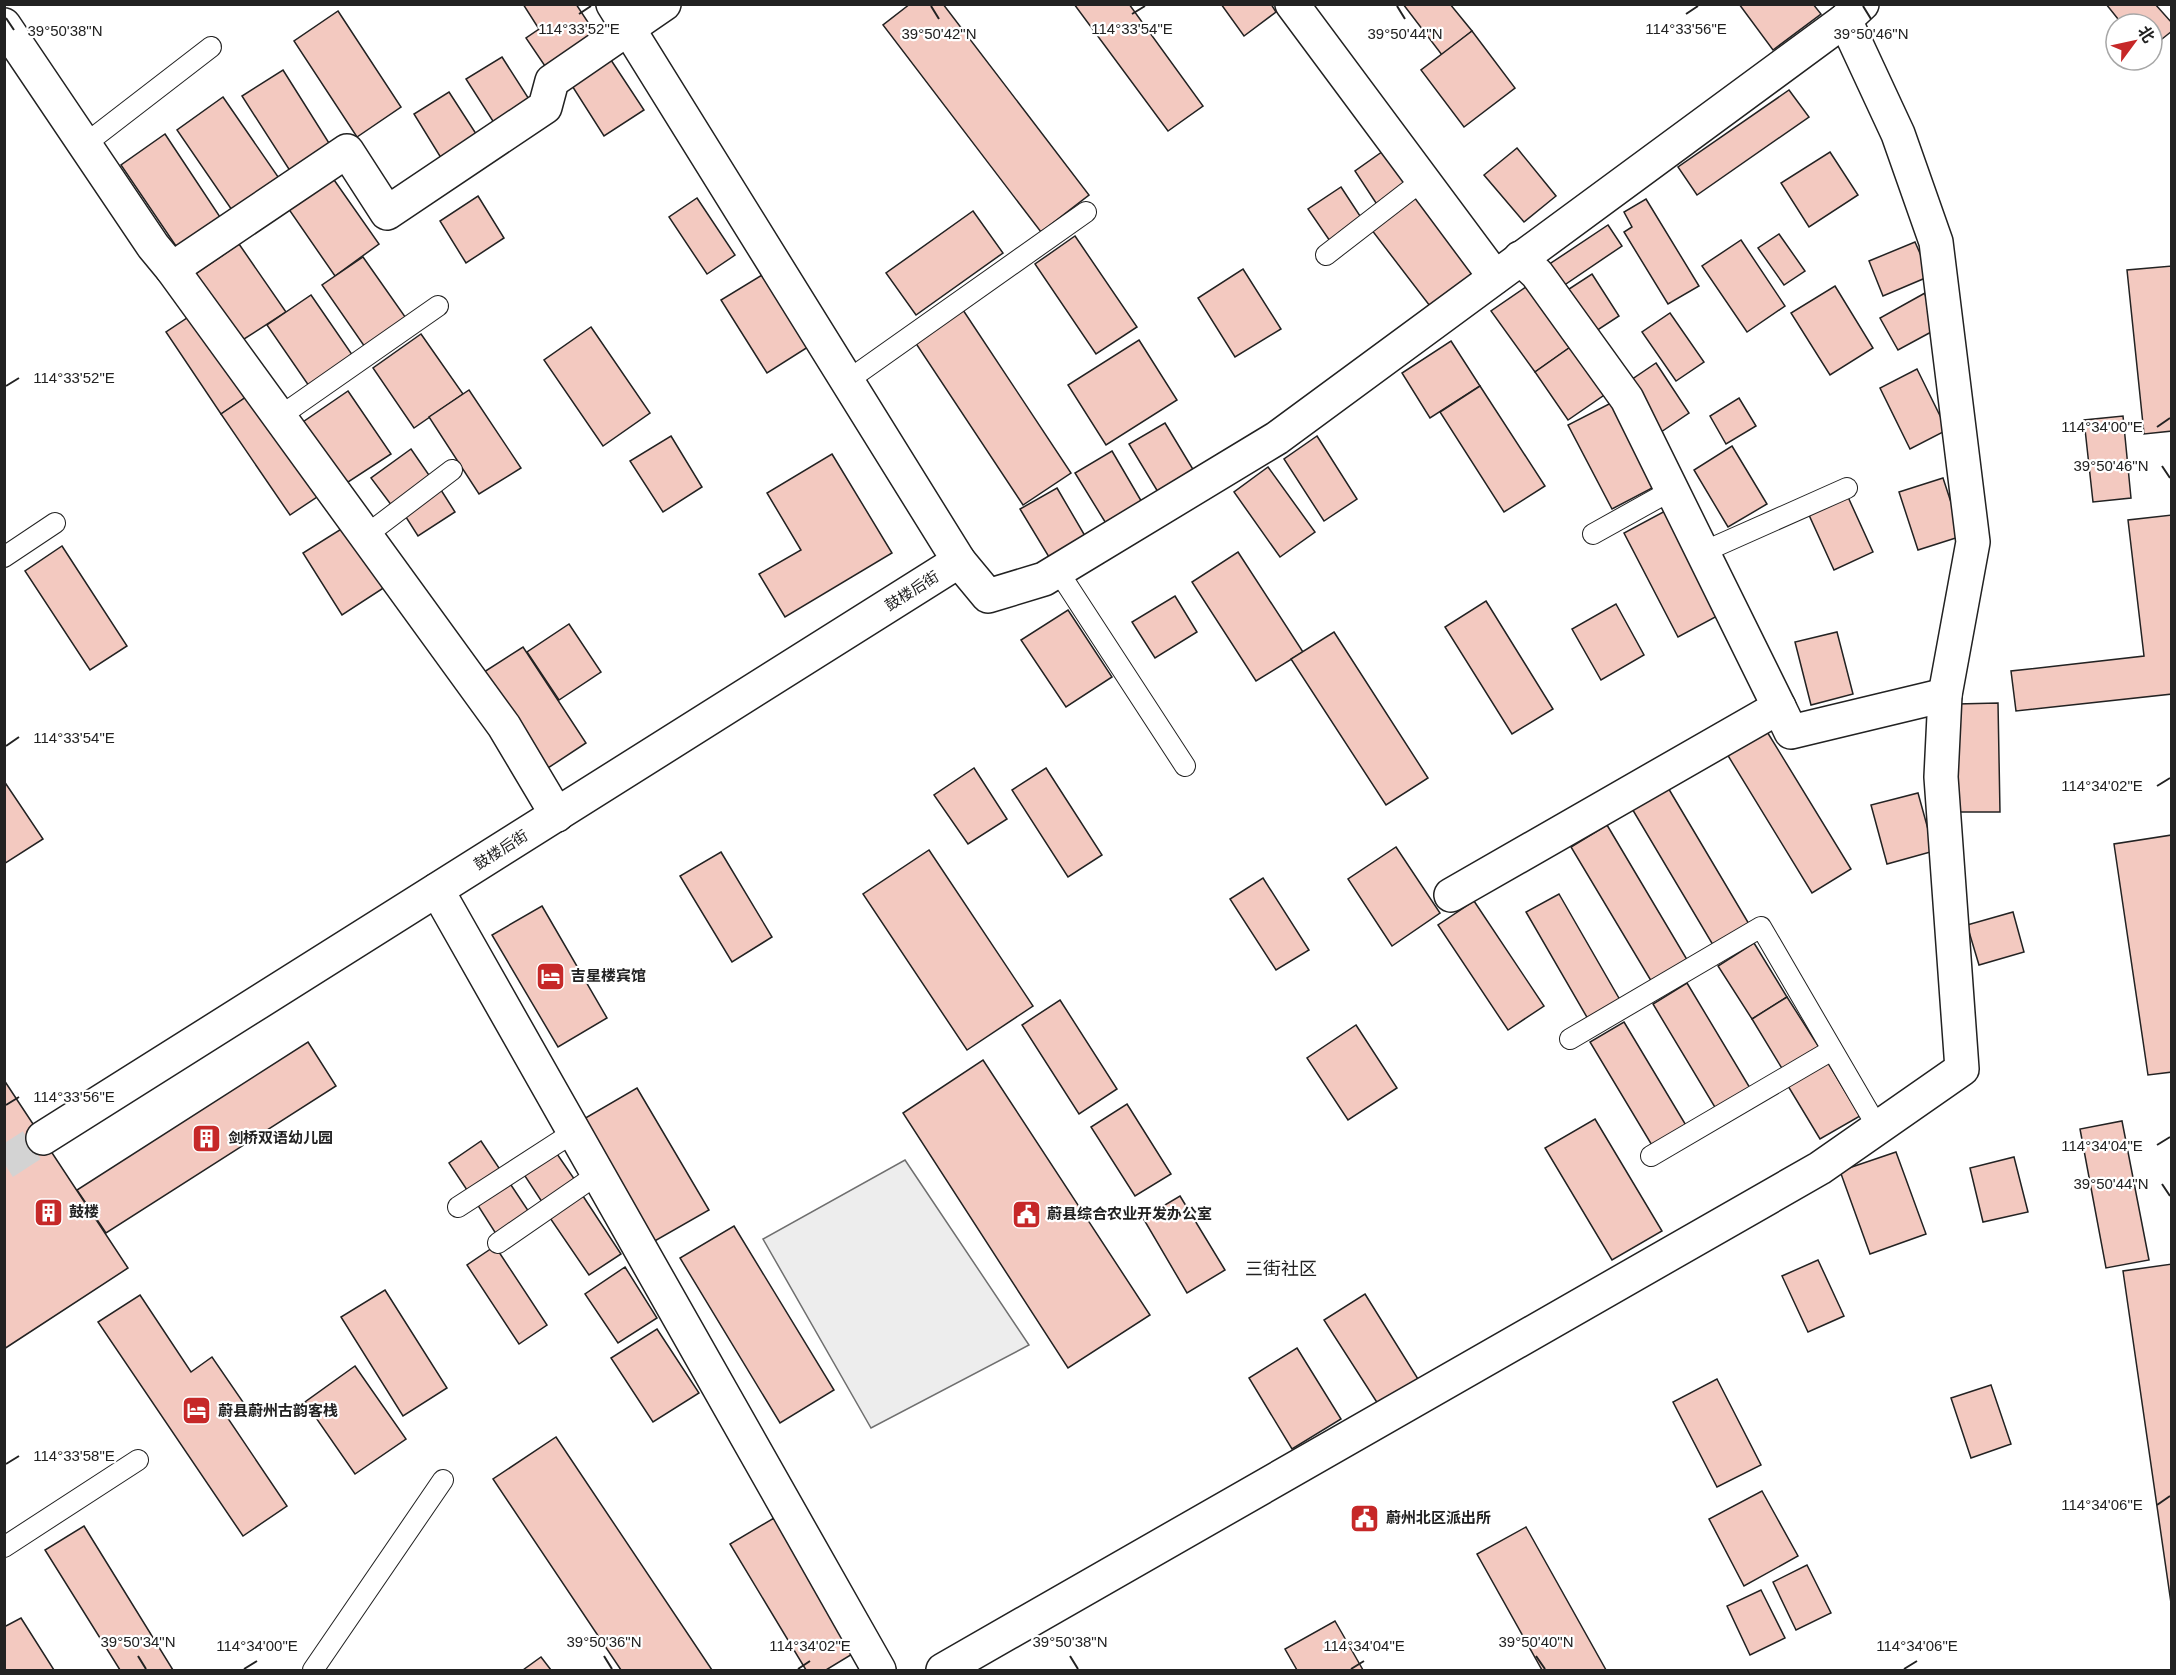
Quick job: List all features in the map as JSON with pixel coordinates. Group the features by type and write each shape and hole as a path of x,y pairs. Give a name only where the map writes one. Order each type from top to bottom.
{"street":[{"path":"4,18 23,4"},
{"path":"172,269 347,151 387,213 545,108 552,81 621,17 664,4"},
{"path":"1292,4 1423,180 1508,267 1537,274 1627,399 1791,732 1945,695"},
{"path":"621,17 959,561 988,596 1044,579 1277,438 1853,12 1936,242 1973,542 1945,695 1941,777 1962,1069 1820,1168 943,1671"},
{"path":"4,26 153,246 504,726 556,815"},
{"name":"鼓楼后街","path":"43,1138 959,561"},
{"path":"1451,895 1779,706"},
{"path":"437,890 879,1671"}],"lane":[{"path":"84,145 211,47"},
{"path":"1326,255 1423,180"},
{"path":"847,381 1086,212"},
{"path":"279,417 438,306"},
{"path":"365,536 452,470"},
{"path":"1702,552 1847,488"},
{"path":"1593,534 1672,490"},
{"path":"4,557 55,524"},
{"path":"1058,571 1185,766"},
{"path":"1570,1039 1761,927 1878,1128"},
{"path":"1651,1156 1832,1050"},
{"path":"458,1207 574,1132"},
{"path":"498,1243 598,1174"},
{"path":"4,1548 138,1460"},
{"path":"313,1671 443,1480"}],"shaded area":[{"path":"905,1160 1029,1345 871,1428 763,1239"}],"building":[{"path":"523,4 576,4 597,36 547,69 526,38 539,29"},
{"path":"910,4 943,4 1089,195 1041,232 883,25"},
{"path":"1074,4 1129,4 1203,106 1168,131"},
{"path":"1221,4 1271,4 1276,12 1244,36"},
{"path":"1403,4 1450,4 1472,31 1442,55"},
{"path":"1739,4 1813,4 1821,14 1773,50"},
{"path":"2106,4 2155,4 2162,12 2112,12"},
{"path":"338,11 401,107 357,137 294,41"},
{"path":"2164,14 2172,23 2172,31 2164,37"},
{"path":"1472,31 1515,88 1464,127 1421,70"},
{"path":"502,57 534,107 498,129 466,79"},
{"path":"609,57 644,110 604,136 569,81"},
{"path":"283,70 334,151 294,177 242,96"},
{"path":"1789,90 1809,117 1697,195 1678,167"},
{"path":"449,92 482,143 446,166 414,114"},
{"path":"223,97 283,184 236,216 177,130"},
{"path":"165,134 222,220 178,249 121,165"},
{"path":"1517,148 1556,196 1524,222 1484,175"},
{"path":"1386,149 1410,184 1378,206 1355,171"},
{"path":"1830,152 1858,195 1809,227 1781,183"},
{"path":"332,177 379,244 335,276 288,208"},
{"path":"1341,187 1364,222 1332,244 1308,209"},
{"path":"1418,193 1480,274 1433,310 1371,229"},
{"path":"478,196 504,238 466,263 440,221"},
{"path":"697,198 735,255 707,274 669,217"},
{"path":"1646,199 1699,286 1668,304 1624,232 1632,227 1624,212"},
{"path":"973,211 1003,253 916,315 886,273"},
{"path":"1608,225 1622,246 1560,288 1545,267"},
{"path":"1779,234 1805,271 1784,285 1758,248"},
{"path":"1075,236 1137,327 1096,354 1035,264"},
{"path":"1741,240 1785,306 1747,332 1702,266"},
{"path":"1915,242 1930,276 1883,296 1869,261"},
{"path":"239,244 286,312 241,341 194,275"},
{"path":"363,257 408,321 367,350 322,285"},
{"path":"2172,266 2172,431 2144,434 2127,270"},
{"path":"1243,269 1281,329 1235,357 1198,298"},
{"path":"1592,274 1619,316 1593,333 1566,291"},
{"path":"762,275 808,347 767,373 721,300"},
{"path":"1533,282 1576,343 1535,372 1491,311"},
{"path":"1835,286 1873,348 1830,375 1791,313"},
{"path":"1925,293 1933,331 1898,350 1880,318"},
{"path":"311,295 353,356 309,386 267,325"},
{"path":"963,310 1071,473 1023,505 915,342"},
{"path":"196,312 252,393 221,414 166,332"},
{"path":"1670,313 1704,362 1676,381 1642,332"},
{"path":"591,327 650,413 603,446 544,360"},
{"path":"421,334 463,394 414,428 373,368"},
{"path":"1139,340 1177,400 1106,445 1068,385"},
{"path":"1451,341 1480,386 1430,418 1402,373"},
{"path":"1576,343 1610,391 1568,420 1535,372"},
{"path":"1656,363 1689,413 1661,432 1628,382"},
{"path":"1917,369 1947,430 1910,449 1880,388"},
{"path":"1480,386 1545,486 1504,512 1440,412"},
{"path":"469,390 521,468 479,494 429,417"},
{"path":"348,391 391,454 342,486 300,424"},
{"path":"252,393 320,495 290,515 221,414"},
{"path":"1739,398 1756,426 1726,444 1710,416"},
{"path":"1611,403 1656,486 1612,509 1568,425"},
{"path":"2123,416 2131,498 2093,502 2084,420"},
{"path":"1165,423 1197,476 1161,497 1129,444"},
{"path":"671,436 702,487 663,512 630,461"},
{"path":"1317,436 1357,499 1324,521 1284,459"},
{"path":"1732,446 1767,504 1728,527 1694,470"},
{"path":"411,449 431,478 392,506 371,478"},
{"path":"1112,451 1143,504 1107,525 1075,473"},
{"path":"832,454 892,553 785,617 759,574 801,550 767,493"},
{"path":"1268,467 1315,532 1280,557 1234,492"},
{"path":"1943,478 1962,536 1918,550 1899,492"},
{"path":"1057,488 1088,541 1052,562 1020,509"},
{"path":"441,490 455,512 418,536 404,514"},
{"path":"1848,497 1873,552 1834,570 1809,515"},
{"path":"1667,510 1721,614 1678,637 1624,533"},
{"path":"2172,515 2172,694 2016,711 2011,671 2144,656 2128,520"},
{"path":"346,526 385,587 342,615 303,553"},
{"path":"62,546 127,646 90,670 25,571"},
{"path":"1238,552 1303,652 1256,681 1192,582"},
{"path":"1175,596 1197,632 1155,658 1132,622"},
{"path":"1486,601 1553,709 1512,734 1445,627"},
{"path":"1616,604 1644,655 1601,680 1572,629"},
{"path":"1068,610 1112,677 1066,707 1021,640"},
{"path":"569,624 601,672 559,700 527,652"},
{"path":"1334,632 1428,778 1386,805 1291,659"},
{"path":"1837,632 1853,694 1811,705 1795,642"},
{"path":"523,647 586,743 548,768 484,672"},
{"path":"1998,703 2000,812 1958,812 1957,704"},
{"path":"1766,730 1851,869 1812,893 1727,754"},
{"path":"974,768 1007,819 968,844 934,795"},
{"path":"1046,768 1102,855 1068,877 1012,790"},
{"path":"4,781 43,839 4,864"},
{"path":"1667,786 1749,924 1713,945 1631,807"},
{"path":"1918,793 1934,851 1887,864 1871,805"},
{"path":"1607,825 1689,963 1653,984 1571,847"},
{"path":"2172,835 2172,1072 2148,1075 2114,844"},
{"path":"1396,847 1440,913 1392,946 1348,879"},
{"path":"929,850 1033,1006 967,1050 863,894"},
{"path":"721,852 772,937 732,962 680,876"},
{"path":"1263,878 1309,950 1276,970 1230,899"},
{"path":"1559,894 1620,1000 1588,1019 1526,912"},
{"path":"1474,901 1544,1006 1508,1030 1438,925"},
{"name":"吉星楼宾馆","path":"542,906 607,1018 558,1047 492,935"},
{"path":"2013,912 2024,952 1979,965 1967,925"},
{"path":"1754,943 1787,997 1752,1019 1718,966"},
{"path":"1687,983 1750,1088 1716,1109 1653,1004"},
{"path":"1787,997 1822,1052 1786,1075 1752,1019"},
{"path":"1060,1000 1117,1089 1079,1114 1022,1025"},
{"path":"1624,1022 1687,1127 1653,1147 1590,1042"},
{"path":"1356,1025 1397,1088 1348,1120 1307,1058"},
{"name":"剑桥双语幼儿园","path":"308,1042 336,1086 106,1233 77,1190"},
{"name":"蔚县综合农业开发办公室","path":"983,1060 1150,1315 1068,1368 903,1113"},
{"path":"1828,1063 1860,1116 1820,1139 1788,1086"},
{"name":"鼓楼","path":"4,1080 128,1268 4,1349"},
{"path":"637,1088 709,1210 653,1242 582,1120"},
{"path":"1127,1104 1171,1174 1135,1196 1091,1127"},
{"path":"1595,1119 1662,1231 1612,1260 1545,1148"},
{"path":"2122,1121 2149,1260 2106,1268 2080,1129"},
{"path":"481,1141 503,1174 471,1196 449,1163"},
{"path":"555,1151 577,1183 544,1205 523,1173"},
{"path":"1896,1152 1926,1234 1870,1254 1840,1171"},
{"path":"2014,1157 2028,1212 1983,1222 1970,1168"},
{"path":"509,1182 531,1215 498,1237 477,1204"},
{"path":"581,1193 621,1254 589,1275 548,1215"},
{"path":"1180,1196 1225,1270 1187,1293 1143,1218"},
{"path":"734,1226 834,1390 780,1423 680,1258"},
{"path":"495,1246 547,1325 519,1344 467,1265"},
{"path":"1818,1260 1844,1316 1808,1332 1782,1276"},
{"path":"2172,1264 2172,1610 2123,1271"},
{"path":"625,1267 657,1318 618,1343 585,1294"},
{"path":"385,1290 447,1388 403,1416 341,1317"},
{"path":"1365,1294 1418,1379 1378,1404 1324,1320"},
{"name":"蔚县蔚州古韵客栈","path":"140,1295 191,1372 212,1357 245,1405 227,1417 287,1506 243,1536 98,1322"},
{"path":"657,1329 699,1393 653,1422 611,1358"},
{"path":"1297,1348 1341,1419 1292,1449 1249,1378"},
{"path":"355,1366 406,1439 355,1474 305,1402"},
{"path":"1717,1379 1761,1465 1717,1487 1673,1402"},
{"path":"1991,1385 2011,1444 1971,1458 1951,1398"},
{"path":"556,1437 712,1670 621,1670 493,1479"},
{"path":"1762,1491 1798,1556 1744,1586 1709,1519"},
{"path":"774,1518 854,1653 826,1670 806,1670 730,1544"},
{"path":"84,1526 173,1670 120,1670 45,1550"},
{"path":"1526,1527 1606,1670 1542,1670 1477,1554"},
{"path":"1807,1565 1831,1613 1796,1630 1773,1582"},
{"path":"1761,1590 1785,1638 1750,1655 1727,1606"},
{"path":"21,1618 54,1670 4,1670 4,1627"},
{"path":"1335,1621 1363,1670 1297,1670 1285,1649"},
{"path":"541,1657 551,1670 523,1670"}],"tunnel":[{"path":"4,1163 43,1138"}],"place":[{"name":"吉星楼宾馆","path":"550,976"},
{"name":"剑桥双语幼儿园","path":"207,1138"},
{"name":"鼓楼","path":"48,1212"},
{"name":"蔚县综合农业开发办公室","path":"1026,1214"},
{"name":"蔚县蔚州古韵客栈","path":"197,1411"},
{"name":"蔚州北区派出所","path":"1365,1518"}],"district":[{"name":"三街社区","path":"1281,1269"}]}
